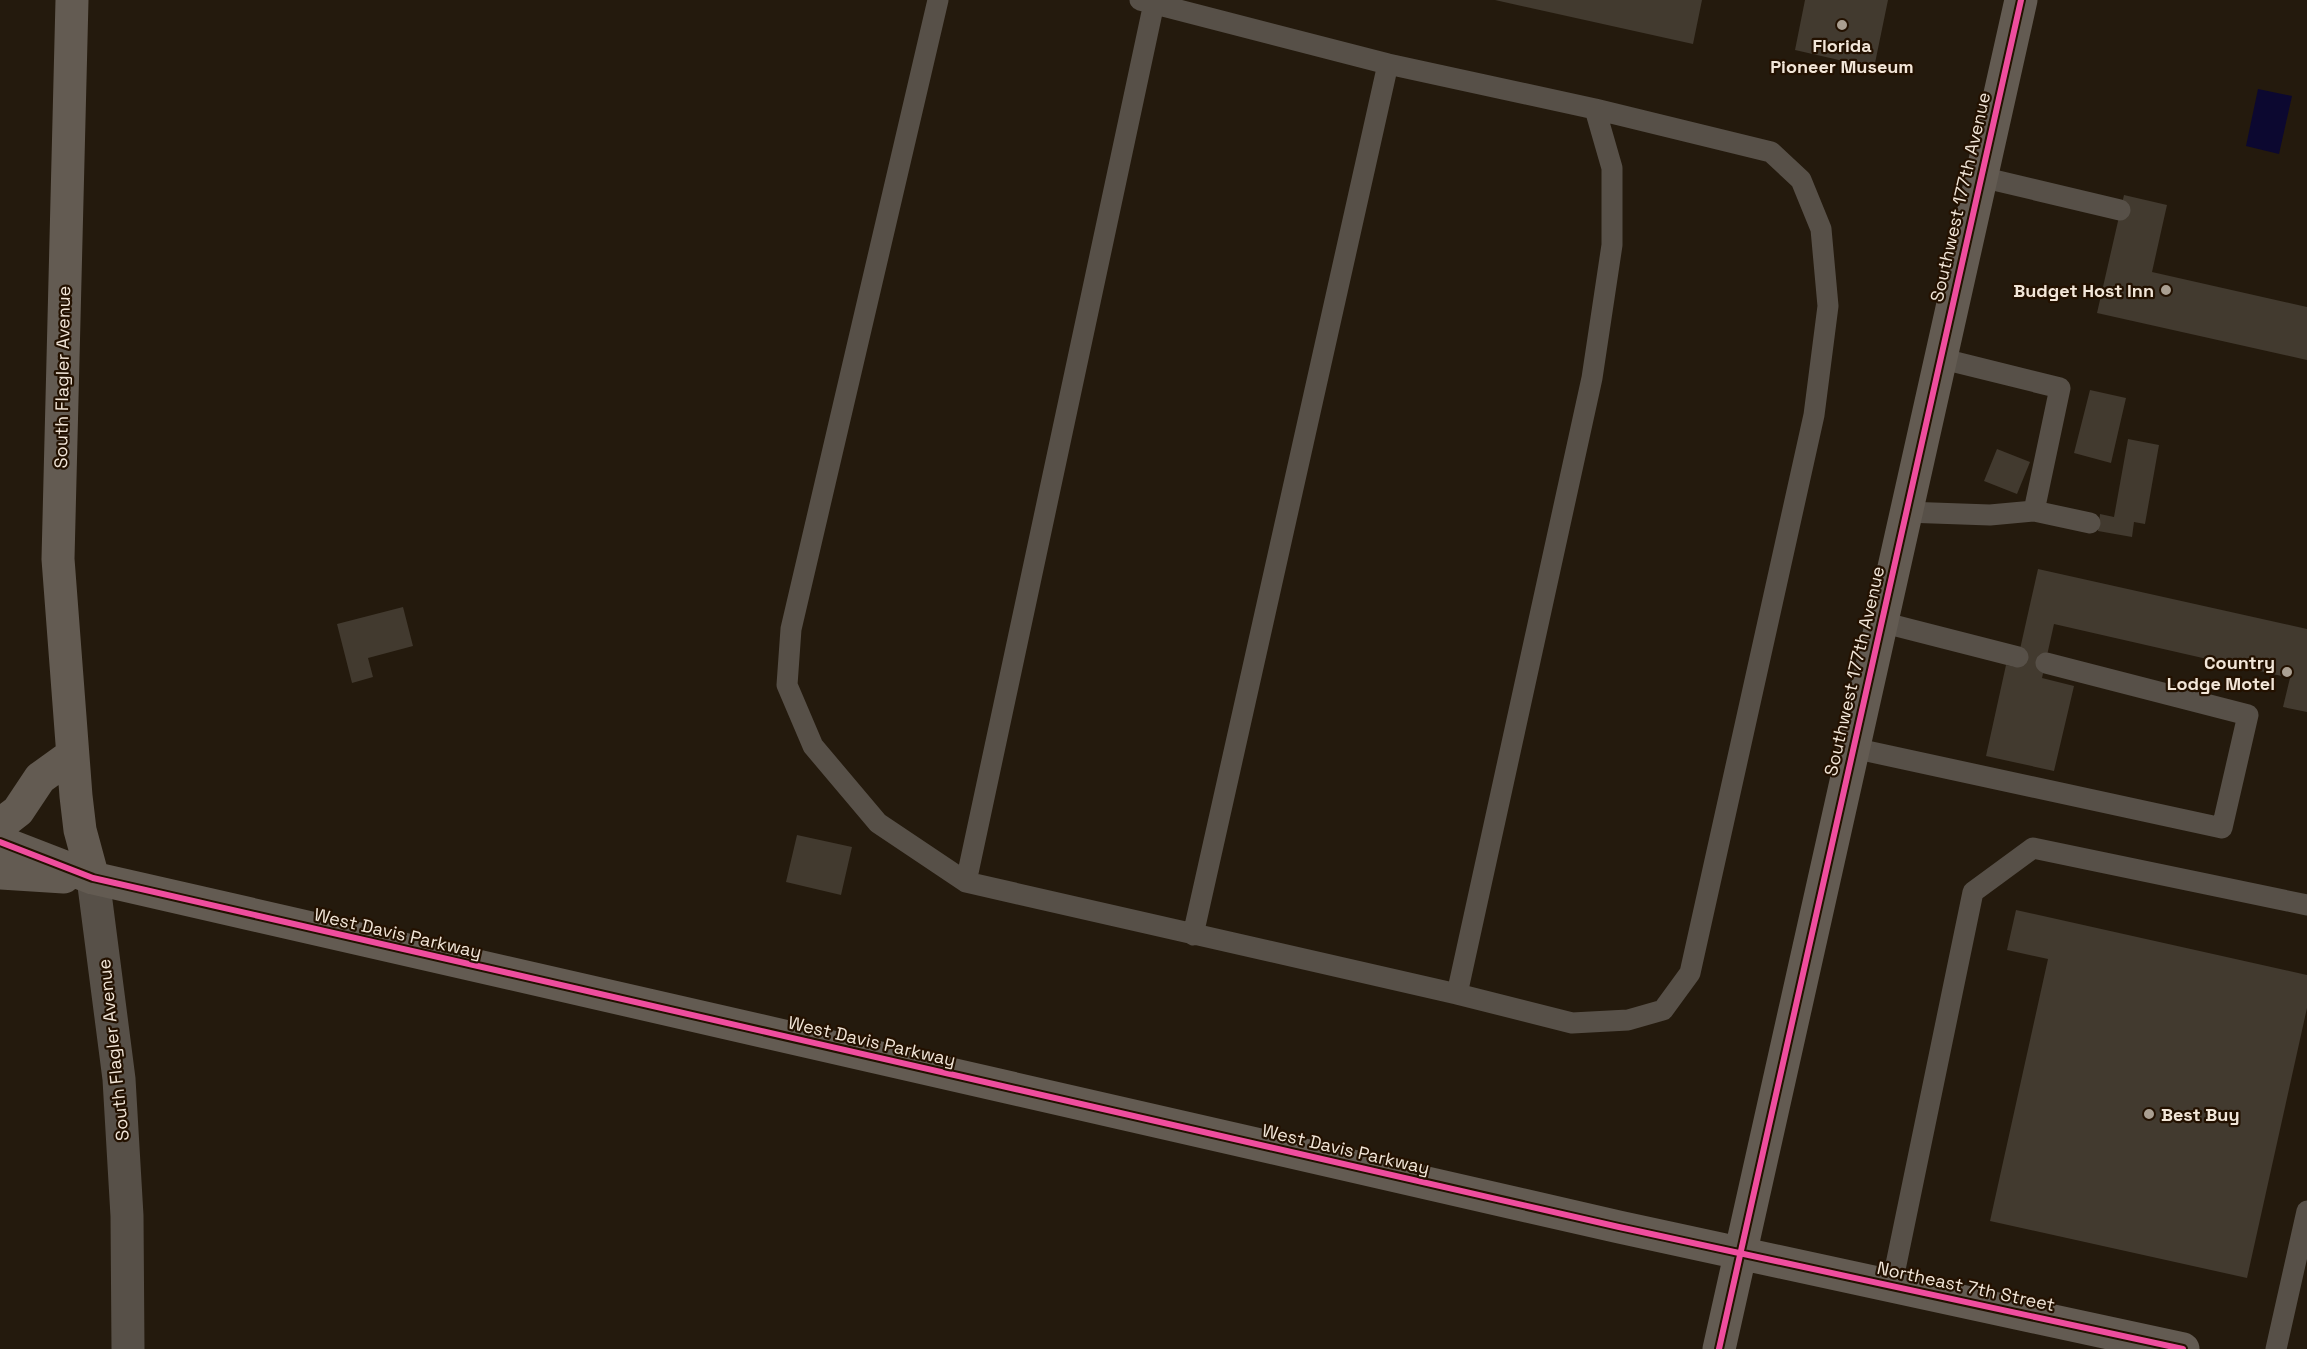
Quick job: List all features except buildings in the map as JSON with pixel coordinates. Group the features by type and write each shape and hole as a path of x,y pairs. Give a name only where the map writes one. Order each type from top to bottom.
{"street":[{"name":"South Flagler Avenue","path":"72,0 58,559 72,754 80,830 93,878 120,1090 127,1216 128,1349"},
{"name":"Southwest 177th Avenue","path":"1719,1349 1939,358 2021,0"},
{"path":"0,825 18,811 40,778 72,754"},
{"name":"West Davis Parkway","path":"0,842 93,878 1619,1227 1742,1252"},
{"name":"West Davis Parkway","path":"0,873 93,878"},
{"name":"Northeast 7th Street","path":"1742,1252 2183,1349"}],"lane":[{"path":"938,0 792,629 787,685 813,746 878,823 966,882 1456,994 1572,1023 1628,1020 1663,1010 1690,973 1814,415 1828,306 1821,229 1801,180 1771,152 1595,109 1388,64 1147,2 966,882"},
{"path":"1193,935 1388,64"},
{"path":"1456,994 1592,378 1612,245 1612,168 1595,109"},
{"path":"1981,177 2120,210"},
{"path":"1939,358 2060,388 2034,511"},
{"path":"1905,512 1990,515 2034,511 2090,523"},
{"path":"1881,622 2018,657"},
{"path":"1853,748 2222,828 2248,714 2046,663"},
{"path":"1892,1284 1973,892 2033,848 2307,905"},
{"path":"2276,1349 2303,1247 2307,1211"}],"shaded area":[{"path":"2258,89 2292,96 2279,154 2246,146"}],"cycle path":[{"path":"1719,1349 2021,0"},
{"path":"0,842 93,878 1619,1227 2183,1349"}],"place":[{"name":"Florida Pioneer Museum","path":"1842,25"},
{"name":"Budget Host Inn","path":"2166,290"},
{"name":"Country Lodge Motel","path":"2287,672"},
{"name":"Best Buy","path":"2149,1114"}]}
